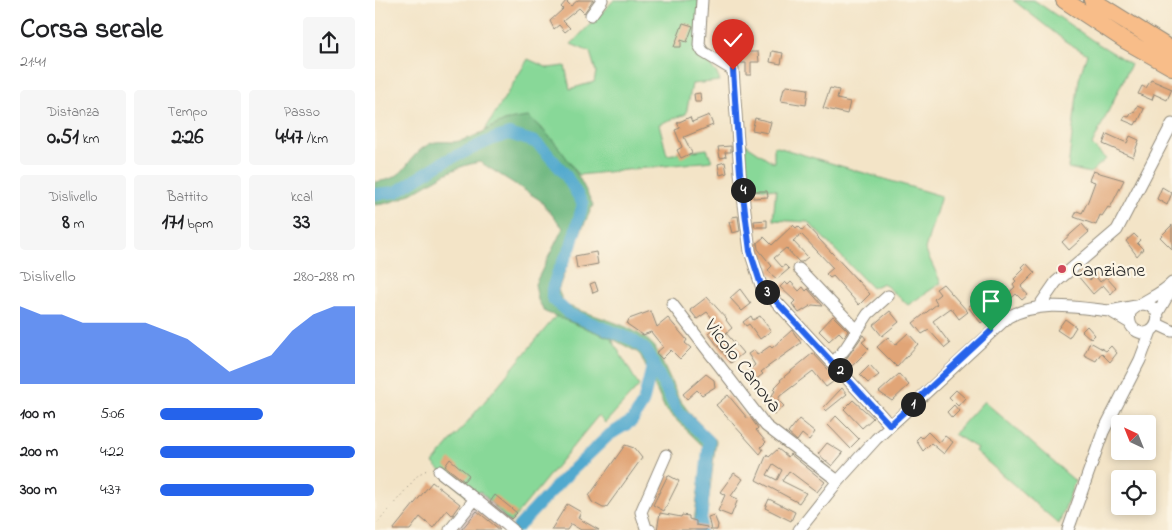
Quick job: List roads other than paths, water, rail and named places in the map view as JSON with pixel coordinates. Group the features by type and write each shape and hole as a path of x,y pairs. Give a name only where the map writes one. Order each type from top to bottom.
{"highway":[{"path":"1064,0 1126,41 1172,67"},
{"path":"1092,0 1172,50"}],"street":[{"path":"591,15 602,0"},
{"path":"702,0 699,45 703,52 733,70 740,172 750,251 761,285 890,425"},
{"path":"1040,305 1056,282 1117,230 1172,124"},
{"path":"799,269 857,330"},
{"path":"799,530 838,481 890,425 1008,317 1022,310 1040,305 1110,311 1138,305 1162,293 1172,283"},
{"path":"1068,530 1103,432 1140,360 1172,288"},
{"path":"833,363 845,349 868,314 888,296"},
{"name":"Vicolo Canova","path":"672,304 766,426 838,481"},
{"path":"1138,305 1153,308 1155,323"},
{"path":"1138,305 1130,312 1132,326 1141,344 1140,360"},
{"path":"1110,311 1140,332 1155,323"},
{"path":"1155,323 1172,331"},
{"path":"650,530 646,528 641,512 666,455"},
{"path":"439,470 513,530"},
{"path":"449,530 475,499"}],"waterway":[{"path":"375,194 396,192 443,162 493,139 509,134 535,142 545,151 565,174 583,204 571,246 552,289 552,298 569,314 631,339 646,350 676,409 709,441 700,530"},
{"path":"518,527 562,480 609,435 632,421 643,403 653,363"}],"place":[{"name":"Canziane","path":"1062,269"}]}
